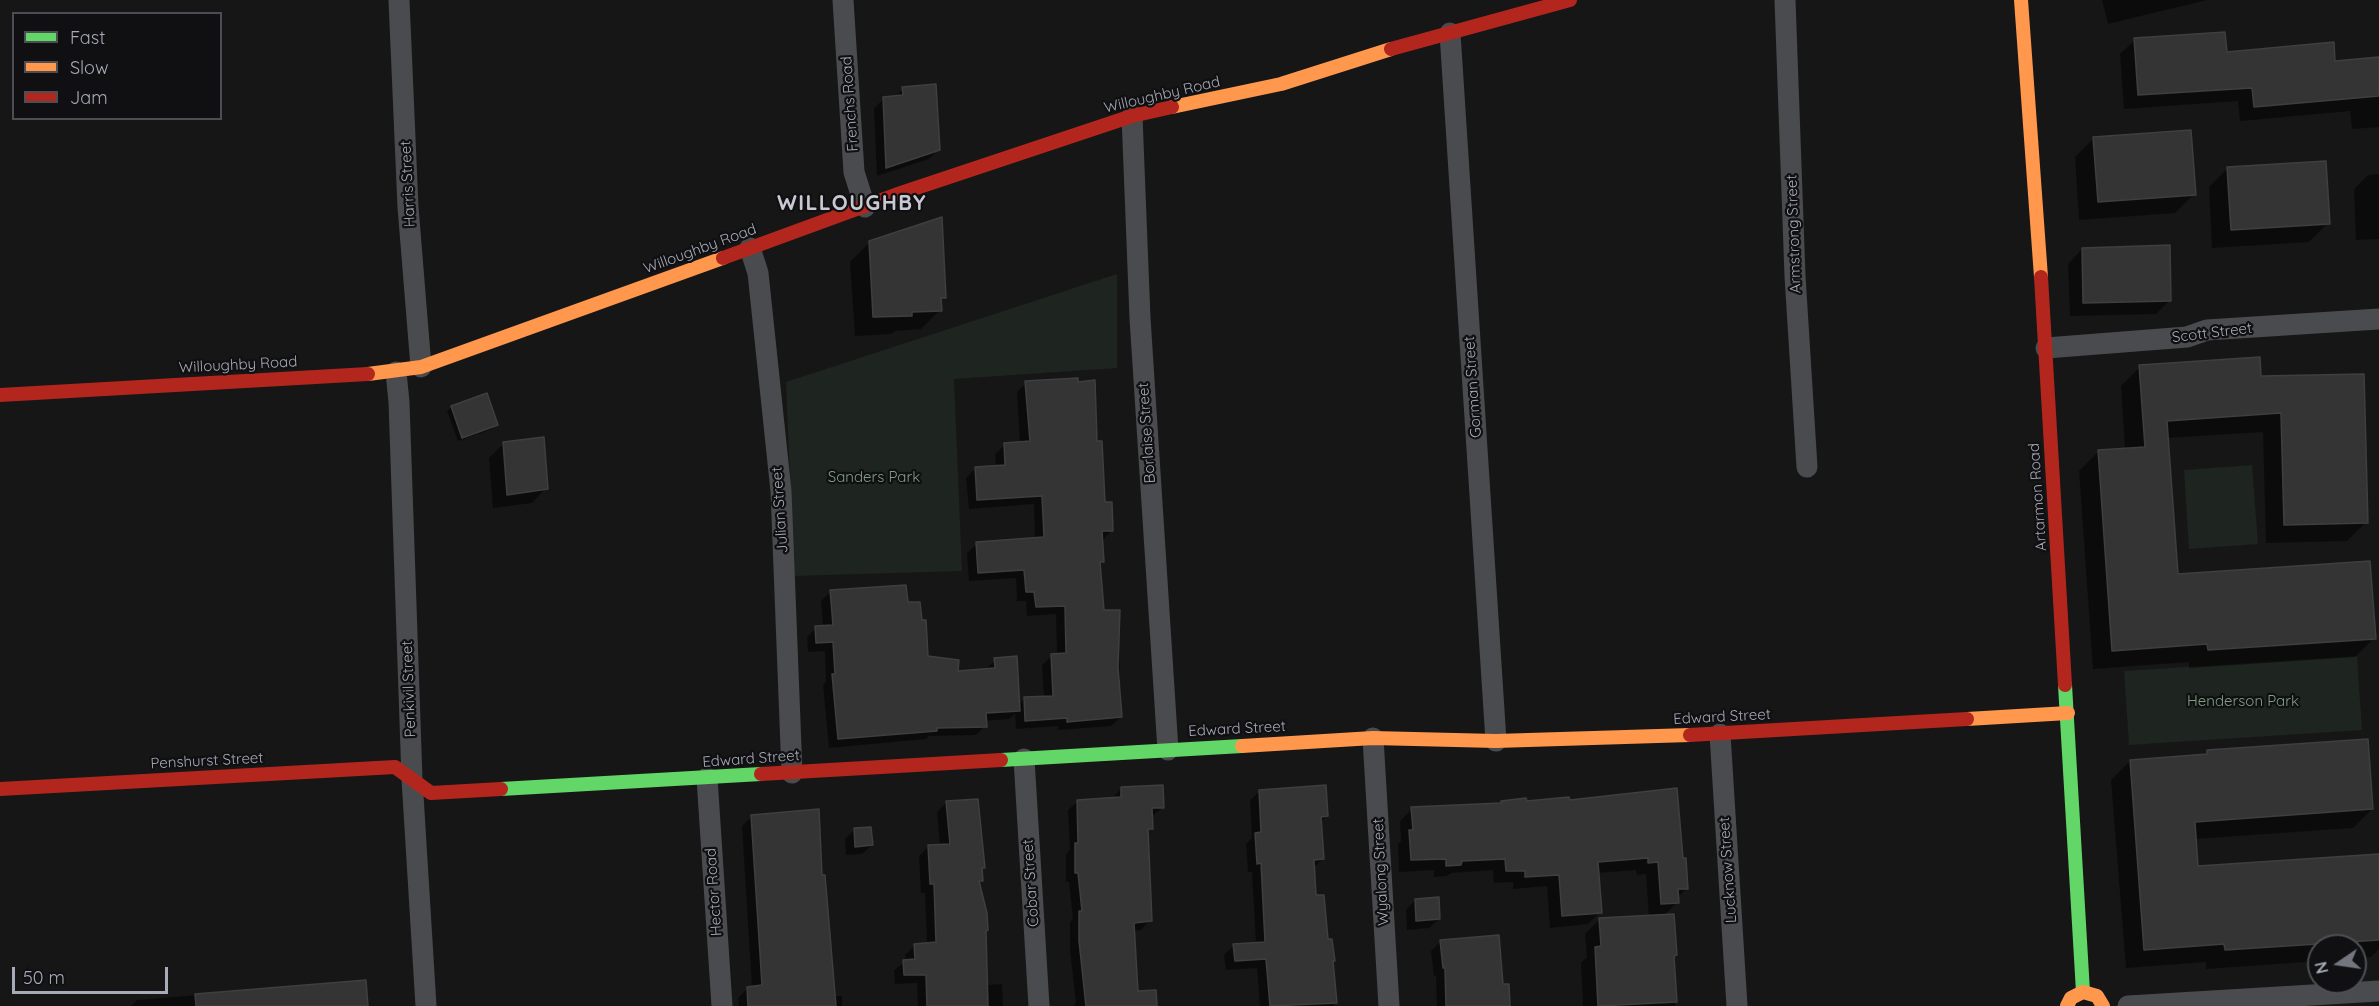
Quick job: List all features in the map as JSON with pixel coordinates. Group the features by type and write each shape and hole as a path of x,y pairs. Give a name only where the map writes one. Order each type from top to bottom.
{"street":[{"name":"Harris Street","path":"399,0 408,207 421,368"},
{"name":"Frenchs Road","path":"843,0 854,172 866,207"},
{"name":"Willoughby Road","path":"0,395 396,372 421,368 750,248 1021,152 1132,116 1281,84 1380,52 1570,0"},
{"name":"Armstrong Street","path":"1785,0 1795,276 1807,467"},
{"name":"Artarmon Road","path":"2021,0 2046,348 2084,992"},
{"name":"Gorman Street","path":"1450,33 1496,741"},
{"name":"Borlaise Street","path":"1132,116 1140,318 1168,750"},
{"name":"Julian Street","path":"750,248 758,273 781,491 792,773"},
{"name":"Scott Street","path":"2046,348 2187,337 2207,330 2379,319"},
{"name":"Penkivil Street","path":"396,372 399,402 412,779 426,1006"},
{"name":"Edward Street","path":"412,779 431,793 1373,738 1496,741 1720,734 2068,713"},
{"name":"Lucknow Street","path":"1720,734 1737,1006"},
{"name":"Wyalong Street","path":"1373,738 1389,1006"},
{"name":"Cobar Street","path":"1024,759 1039,1006"},
{"name":"Penshurst Street","path":"0,789 395,767 412,779"},
{"name":"Hector Road","path":"707,778 722,1006"},
{"path":"2128,1006 2379,990"},
{"path":"2067,1006 2071,998 2084,992 2097,996 2103,1006"}],"green space":[{"name":"Sanders Park","path":"1117,274 1117,368 954,379 962,571 794,576 786,382"},
{"path":"2252,465 2258,544 2189,549 2184,470"},
{"name":"Henderson Park","path":"2357,656 2362,730 2129,745 2124,671"}],"building":[{"path":"2225,32 2227,52 2334,42 2335,61 2379,57 2379,96 2254,107 2252,88 2138,95 2134,38"},
{"path":"936,84 940,150 886,168 883,97 903,95 902,87"},
{"path":"2191,130 2196,195 2098,202 2093,137"},
{"path":"2326,161 2330,224 2231,230 2227,167"},
{"path":"942,217 946,298 941,298 942,311 912,312 912,316 873,317 869,241"},
{"path":"2170,245 2171,301 2083,303 2082,248"},
{"path":"2260,357 2261,376 2364,374 2368,523 2284,525 2281,413 2167,421 2178,574 2370,561 2376,639 2208,650 2207,644 2112,651 2098,450 2145,447 2139,365"},
{"path":"1078,378 1078,382 1095,380 1097,441 1102,441 1105,502 1112,502 1113,531 1102,531 1104,562 1100,562 1104,610 1120,610 1118,667 1122,717 1067,722 1067,718 1025,721 1024,697 1053,696 1051,654 1066,653 1065,606 1036,607 1034,592 1026,592 1024,570 978,573 976,542 1044,537 1042,496 977,500 975,467 1005,465 1004,443 1030,441 1025,381"},
{"path":"487,393 498,425 462,438 451,406"},
{"path":"544,437 548,489 507,495 503,442"},
{"path":"906,585 908,602 920,602 922,620 926,620 928,656 959,660 958,671 995,668 994,658 1017,656 1020,711 986,713 987,727 937,728 937,731 838,739 832,674 835,674 833,642 816,643 815,626 833,625 830,590"},
{"path":"2368,739 2373,809 2195,822 2198,866 2379,854 2379,940 2367,941 2367,934 2307,934 2307,945 2225,950 2224,944 2144,950 2130,760 2207,754 2207,750"},
{"path":"1163,785 1164,808 1152,808 1153,829 1148,829 1152,921 1134,923 1138,991 1156,990 1157,1006 1086,1006 1079,941 1079,911 1082,911 1078,873 1075,873 1075,843 1078,843 1077,800 1121,797 1121,787"},
{"path":"1326,785 1328,816 1321,817 1324,859 1314,860 1316,895 1324,895 1328,939 1332,939 1337,1003 1270,1006 1266,959 1235,961 1233,944 1265,942 1261,863 1257,864 1255,833 1261,832 1259,790"},
{"path":"1677,788 1688,889 1678,889 1679,903 1661,904 1658,862 1648,863 1648,858 1598,862 1602,913 1562,916 1559,875 1525,877 1525,871 1506,871 1505,859 1462,861 1461,865 1446,866 1446,859 1411,860 1409,830 1413,830 1411,807 1501,803 1501,801 1526,798 1527,801 1569,797 1570,800"},
{"path":"978,799 985,868 982,868 983,881 979,881 987,913 988,930 986,931 988,1006 927,1006 926,975 904,975 903,960 915,959 914,944 936,942 934,884 930,884 928,845 950,844 946,801"},
{"path":"819,809 822,875 825,875 836,1006 748,1006 747,987 762,985 751,815"},
{"path":"871,827 873,845 855,847 854,828"},
{"path":"1439,897 1440,919 1416,921 1415,899"},
{"path":"1674,914 1677,1002 1598,1006 1595,947 1601,946 1599,918"},
{"path":"1499,935 1503,984 1509,984 1510,1006 1446,1006 1445,968 1443,968 1440,940"},
{"path":"366,980 368,1006 196,1006 195,994"}],"traffic: fast":[{"path":"2065,685 2083,992"},
{"path":"1001,760 1242,746"},
{"path":"501,789 761,774"}],"traffic: slow":[{"path":"2021,0 2041,277"},
{"path":"1172,107 1281,84 1391,49"},
{"path":"368,374 421,367 723,258"},
{"path":"1967,719 2068,713"},
{"path":"1242,746 1373,738 1496,741 1690,735"},
{"path":"2067,1006 2071,998 2083,992 2097,996 2103,1006"}],"traffic: jam":[{"path":"1391,49 1570,0"},
{"path":"723,258 895,195 1132,116 1172,107"},
{"path":"2041,277 2065,685"},
{"path":"0,395 368,374"},
{"path":"1690,735 1967,719"},
{"path":"761,774 1001,760"},
{"path":"0,789 395,767 431,793 501,789"}],"district":[{"name":"WILLOUGHBY","path":"852,204"}]}
